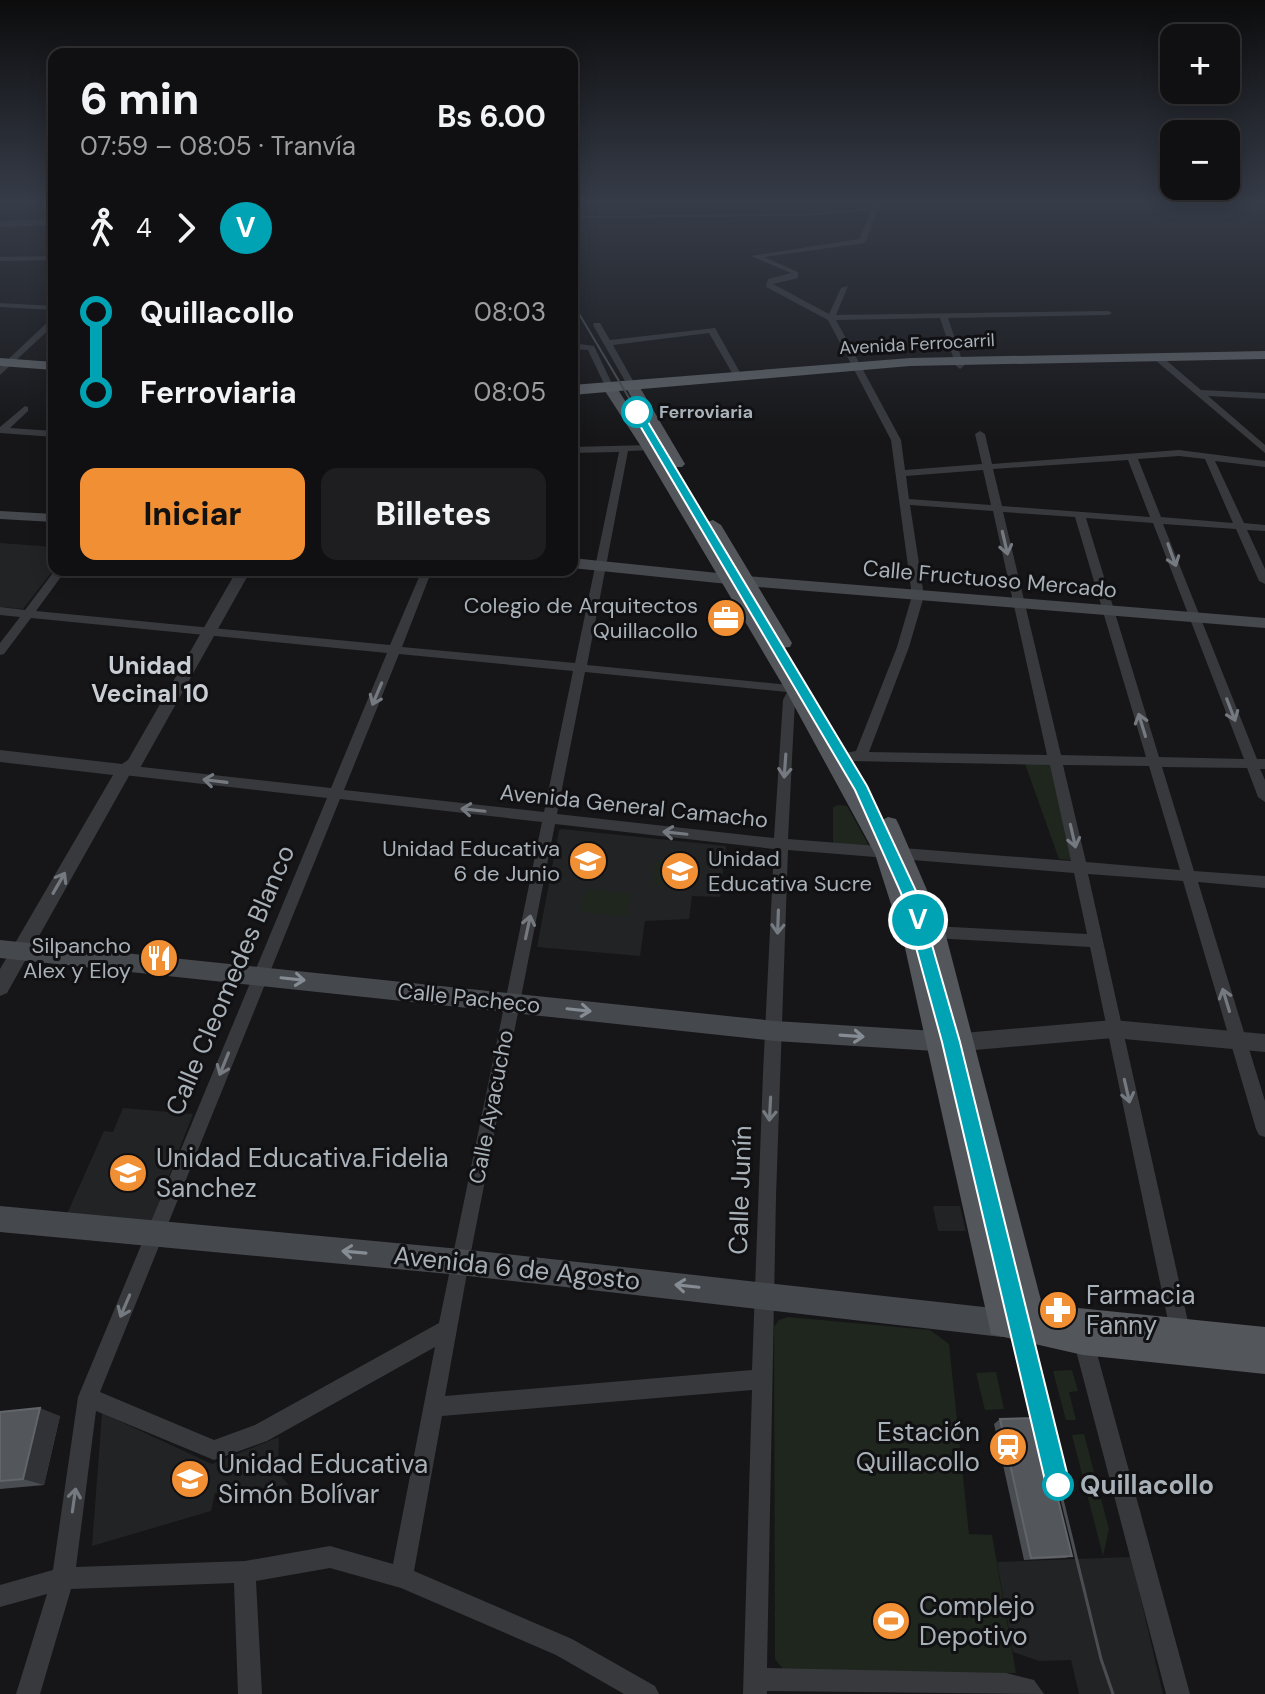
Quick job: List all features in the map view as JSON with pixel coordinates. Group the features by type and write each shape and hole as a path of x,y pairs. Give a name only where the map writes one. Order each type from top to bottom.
{"highway":[{"name":"Avenida Ferrocarril","path":"633,388 738,376 960,363 1265,357"},
{"path":"3,366 48,368"},
{"name":"Avenida Ferrocarril","path":"578,393 858,369"}],"main road":[{"path":"633,388 731,577 894,854 933,932 1002,1323"},
{"path":"611,390 731,577 855,755 894,854 905,903 951,1042 1033,1327"},
{"path":"0,515 48,518"},
{"name":"Calle Fructuoso Mercado","path":"578,564 1194,614 1265,617"},
{"name":"Calle Fructuoso Mercado","path":"1194,614 1265,623"},
{"name":"Calle Pacheco","path":"10,950 775,1031 951,1042"},
{"name":"Avenida 6 de Agosto","path":"0,1219 460,1262 1182,1342"},
{"path":"1182,1342 1265,1342"},
{"path":"1182,1342 1265,1359"}],"street":[{"path":"771,281 769,285 831,318 1108,313"},
{"path":"831,318 845,288"},
{"path":"0,305 48,308"},
{"path":"943,316 960,363"},
{"path":"831,318 893,432 918,592 903,647 855,755 1258,764"},
{"path":"597,325 633,388"},
{"path":"3,366 48,326"},
{"path":"607,343 712,330 738,376"},
{"path":"578,347 591,348 611,390"},
{"path":"1159,359 1265,450"},
{"path":"1199,393 1265,396"},
{"path":"1,430 25,409"},
{"path":"1,430 48,434"},
{"path":"980,434 1056,760 1182,1342"},
{"path":"578,450 650,448"},
{"name":"Calle Ayacucho","path":"402,1577 460,1262 624,449"},
{"path":"901,473 1179,453 1265,464"},
{"path":"1132,457 1258,764 1265,797"},
{"path":"1209,457 1265,581"},
{"path":"905,502 1265,528"},
{"path":"1080,516 1265,1129"},
{"path":"0,651 56,576"},
{"path":"0,987 10,950 124,770 134,764 229,576"},
{"path":"204,630 240,576"},
{"name":"Calle Cleomedes Blanco","path":"28,1694 63,1578 88,1397 425,576"},
{"path":"0,611 795,689"},
{"name":"Calle Junín","path":"756,1687 764,1294 780,844 789,700 795,689"},
{"name":"Avenida General Camacho","path":"0,756 780,844 1265,882"},
{"path":"933,932 1094,941"},
{"path":"951,1042 1113,1029 1265,1043"},
{"path":"88,1397 214,1450 260,1434 447,1329"},
{"path":"1080,1331 1178,1694"},
{"path":"434,1407 763,1379"},
{"path":"0,1596 63,1578 245,1572 330,1557 402,1577 564,1647 624,1687 647,1694"},
{"path":"245,1572 250,1694"},
{"path":"756,1687 1006,1685 1026,1688 1032,1694"}],"shaded area":[{"path":"0,543 48,547 49,576 23,609 0,607"},
{"path":"1024,761 1051,762 1071,860 1059,859"},
{"path":"847,806 870,848 833,845 833,807"},
{"path":"559,830 726,846 720,897 692,896 689,919 645,921 640,956 537,947"},
{"path":"655,861 699,865 697,887 653,884"},
{"path":"586,889 631,894 626,917 581,912"},
{"name":"Unidad Educativa.Fidelia Sanchez","path":"123,1108 193,1114 151,1222 67,1214 104,1131 113,1132"},
{"path":"933,1206 960,1206 966,1231 938,1231"},
{"path":"788,1317 930,1330 949,1344 969,1534 992,1535 1016,1673 794,1673 783,1669 775,1659 774,1327 779,1320"},
{"path":"1072,1370 1078,1391 1069,1392 1076,1420 1066,1420 1053,1371"},
{"path":"996,1372 1004,1409 985,1410 976,1373"},
{"name":"Unidad Educativa Simón Bolívar","path":"102,1413 212,1464 279,1437 278,1473 289,1485 215,1493 211,1511 92,1546"},
{"path":"1084,1434 1109,1529 1103,1556 1072,1435"},
{"path":"1131,1557 1163,1694 1079,1694 1071,1660 1039,1661 1013,1652 997,1562"}],"building":[{"path":"40,1408 23,1479 0,1481 0,1412"},
{"name":"Estación Quillacollo","path":"1038,1418 1072,1556 1031,1558 1000,1419"}],"tram line":[{"path":"578,312 862,790 909,893 951,1042 998,1235"},
{"name":"V","path":"637,412 862,790 909,893 951,1042 1058,1485"},
{"path":"997,1233 1101,1659 1113,1694"}],"place":[{"name":"Ferroviaria","path":"637,412"},
{"name":"Colegio de Arquitectos Quillacollo","path":"726,618"},
{"name":"Unidad Educativa 6 de Junio","path":"588,861"},
{"name":"Unidad Educativa Sucre","path":"680,871"},
{"name":"Silpancho Alex y Eloy","path":"159,958"},
{"name":"Unidad Educativa.Fidelia Sanchez","path":"128,1173"},
{"name":"Farmacia Fanny","path":"1058,1310"},
{"name":"Estación Quillacollo","path":"1008,1447"},
{"name":"Unidad Educativa Simón Bolívar","path":"190,1479"},
{"name":"Quillacollo","path":"1058,1485"},
{"name":"Complejo Depotivo","path":"891,1621"}],"district":[{"name":"Unidad Vecinal 10","path":"150,679"}]}
